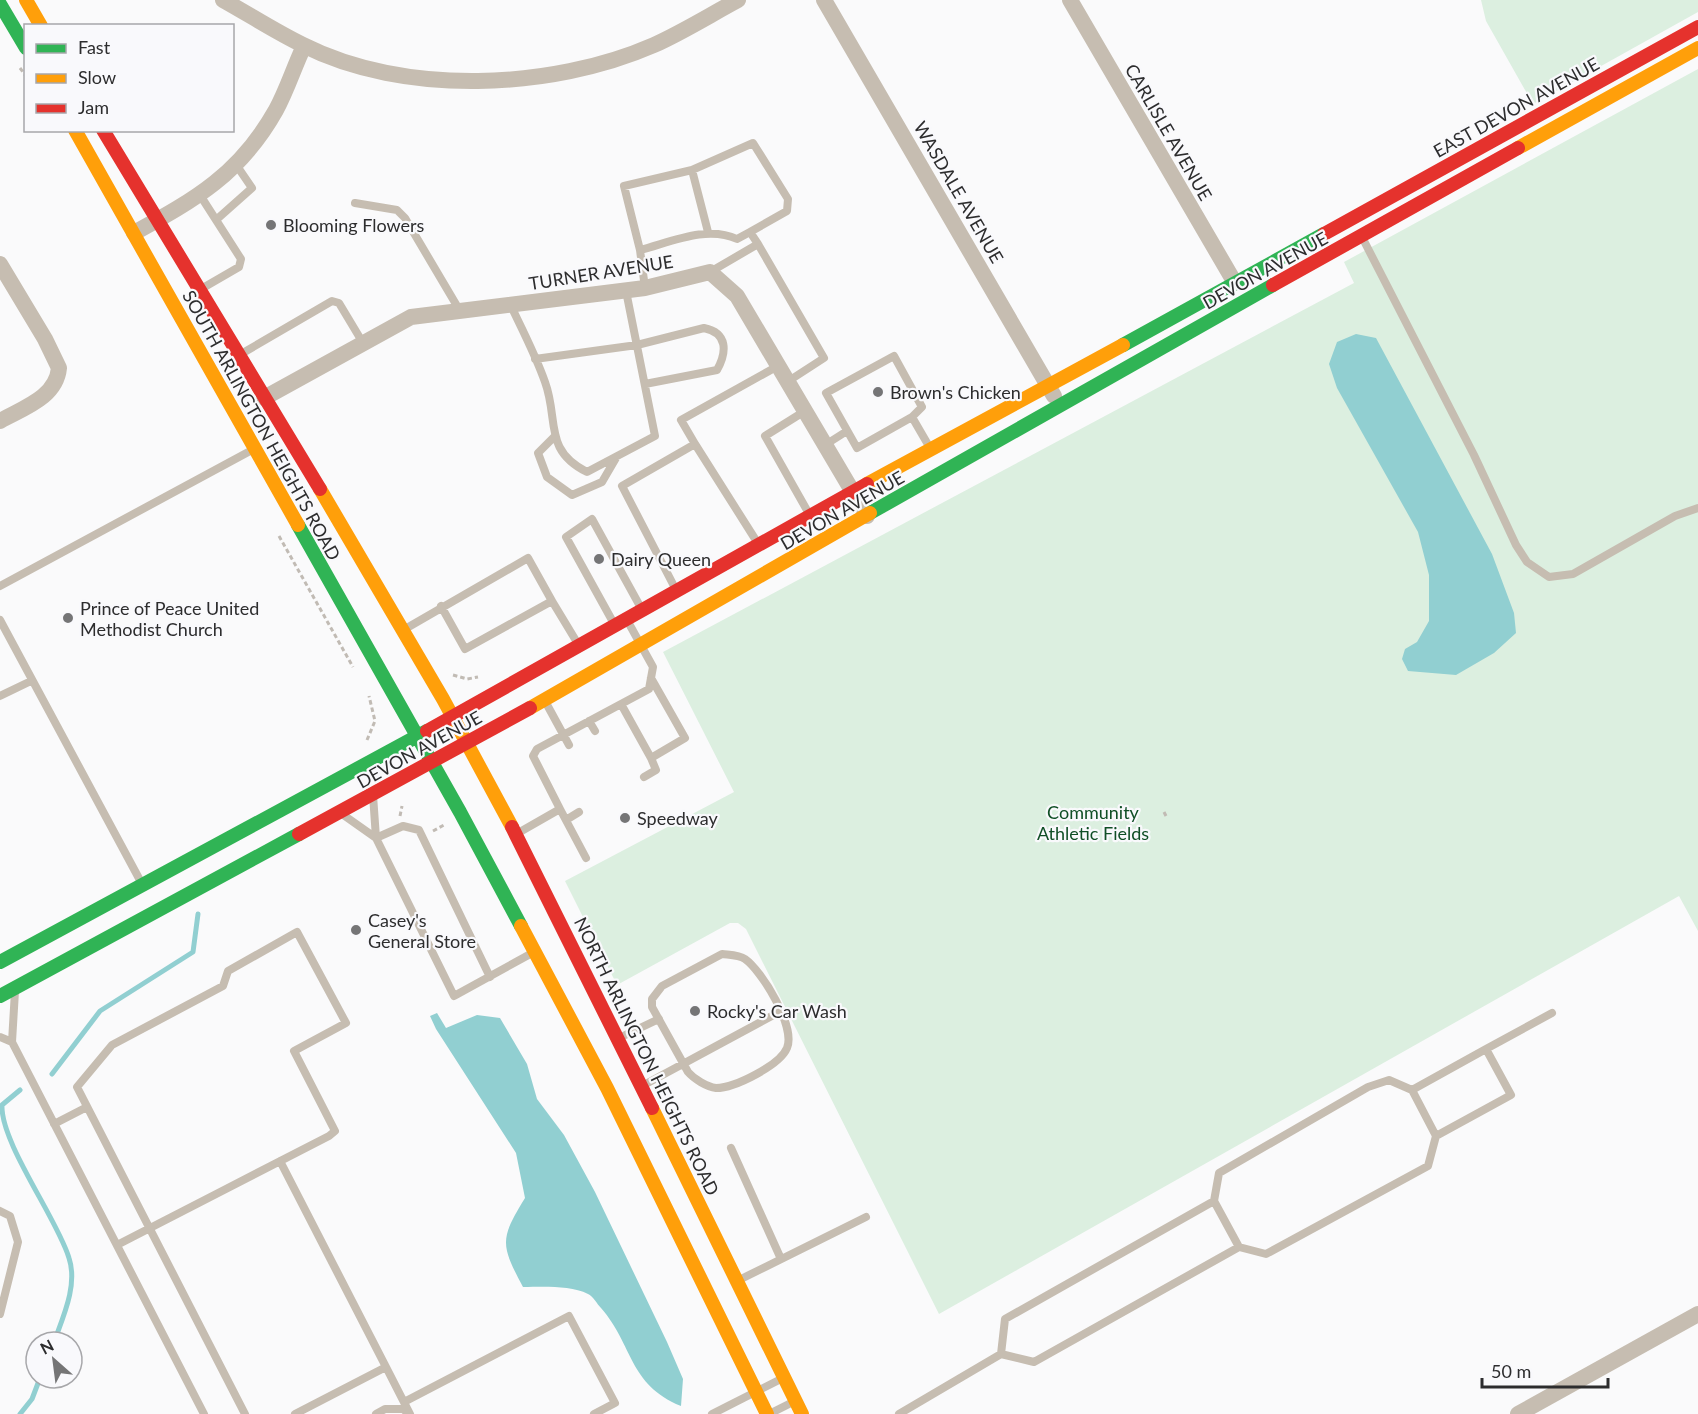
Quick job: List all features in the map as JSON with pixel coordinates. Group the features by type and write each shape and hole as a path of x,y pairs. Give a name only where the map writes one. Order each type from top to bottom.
{"main road":[{"path":"26,0 40,24"},
{"path":"0,4 24,45"},
{"name":"EAST DEVON AVENUE","path":"1352,220 1698,27"},
{"name":"DEVON AVENUE","path":"0,996 545,700 1058,405 1698,48"},
{"name":"SOUTH ARLINGTON HEIGHTS ROAD","path":"76,132 253,449 418,736"},
{"name":"SOUTH ARLINGTON HEIGHTS ROAD","path":"104,132 198,291 315,479 453,717"},
{"name":"DEVON AVENUE","path":"0,962 453,717 930,448 1049,386 1352,220"},
{"name":"NORTH ARLINGTON HEIGHTS ROAD","path":"453,717 581,960 802,1414"},
{"path":"418,736 607,1088 768,1414"}],"street":[{"path":"223,0 304,46 363,67 427,79 505,82 580,69 653,46 738,0"},
{"name":"WASDALE AVENUE","path":"824,0 1058,405"},
{"name":"CARLISLE AVENUE","path":"1070,0 1235,283"},
{"path":"134,233 200,195 237,166 277,109 304,46"},
{"path":"0,264 45,339 59,368 53,388 42,398 0,421"},
{"path":"710,272 737,296 867,516"},
{"name":"TURNER AVENUE","path":"264,398 411,317 626,291 710,272"},
{"path":"1518,1414 1698,1314"}],"lane":[{"path":"640,250 708,232 725,233 737,239 787,211 788,199 753,143 692,170 624,186 640,250 645,288"},
{"path":"216,220 252,188 237,166"},
{"path":"692,170 708,232"},
{"path":"198,291 239,267 241,259 200,195"},
{"path":"355,202 397,210 405,218 461,312"},
{"path":"750,232 824,358 787,382"},
{"path":"1362,237 1474,455 1516,545 1527,561 1549,577 1573,574 1675,516 1698,508"},
{"path":"710,272 758,244"},
{"path":"511,306 546,383 554,437 570,464 587,472 656,436 626,291"},
{"path":"238,356 332,301 339,303 363,343"},
{"path":"535,359 637,345 704,328 714,330 723,340 725,354 717,370 645,384"},
{"path":"894,356 922,407 912,417 857,448 826,393 894,356"},
{"path":"759,544 681,420 778,366"},
{"path":"804,411 765,436 809,515"},
{"path":"912,417 930,448"},
{"path":"825,445 847,430"},
{"path":"554,437 538,453 547,477 572,495 602,482 616,457"},
{"path":"677,592 622,486 695,444"},
{"path":"0,586 253,449"},
{"path":"586,858 532,756 537,749 649,689 654,667 641,645 621,623 566,537 592,519 643,611"},
{"path":"403,630 441,606 528,558 579,646"},
{"path":"441,606 465,649 552,601"},
{"path":"0,620 142,885"},
{"path":"651,678 685,738 651,758"},
{"path":"0,696 31,681"},
{"path":"545,700 569,745"},
{"path":"621,704 656,770 644,777"},
{"path":"589,721 595,731"},
{"path":"373,795 376,838 454,996 534,952"},
{"path":"515,834 560,809"},
{"path":"566,820 579,812"},
{"path":"340,813 376,838"},
{"path":"376,838 403,826 419,830 489,977"},
{"path":"117,1245 150,1228 280,1161 335,1131 294,1051 346,1023 297,932 228,971 223,986 112,1046 77,1087 150,1228 245,1414"},
{"path":"722,954 744,958 761,974 781,1011 790,1036 787,1050 763,1071 733,1085 714,1088 693,1078 652,1007 652,999 658,990 722,954"},
{"path":"15,988 12,1042 204,1414"},
{"path":"642,1086 781,1011"},
{"path":"1412,1090 1552,1013"},
{"path":"618,1039 659,1019"},
{"path":"0,1037 12,1042"},
{"path":"1436,1136 1511,1095 1486,1049"},
{"path":"899,1414 1001,1354 1034,1362 1239,1247 1266,1254 1428,1166 1436,1136 1412,1090 1389,1080 1358,1093 1219,1173 1214,1202 1239,1247"},
{"path":"54,1124 87,1107"},
{"path":"731,1148 781,1259"},
{"path":"280,1161 410,1414"},
{"path":"1001,1354 1005,1319 1214,1202"},
{"path":"0,1211 10,1216 18,1242 0,1314"},
{"path":"737,1281 866,1217"},
{"path":"404,1402 569,1316 615,1403 594,1414"},
{"path":"295,1414 386,1368"},
{"path":"712,1414 784,1377"},
{"path":"768,1414 796,1401"},
{"path":"376,1414 385,1409 403,1409 410,1414"}],"path":[{"path":"277,531 358,676"},
{"path":"450,673 467,679 488,673"},
{"path":"364,687 377,711 367,741"},
{"path":"400,817 402,806"},
{"path":"1164,812 1167,818"},
{"path":"433,831 449,823"}],"green space":[{"path":"1481,0 1698,0 1698,12 1533,104 1486,21"},
{"name":"Community Athletic Fields","path":"1698,69 1698,931 1679,896 939,1314 746,929 738,923 730,923 617,985 565,881 734,792 663,652 1354,283 1344,262"}],"water":[{"path":"1356,334 1376,338 1492,554 1514,613 1516,633 1494,653 1456,675 1408,671 1402,659 1405,649 1417,642 1429,621 1429,575 1418,532 1337,388 1329,364 1337,342"},
{"path":"437,1013 446,1028 477,1015 500,1018 527,1064 537,1099 564,1135 595,1192 667,1342 683,1379 681,1406 651,1387 641,1375 612,1322 590,1295 565,1288 523,1287 510,1261 506,1242 511,1223 525,1198 516,1153 436,1029 430,1016"}],"waterway":[{"path":"52,1074 100,1011 193,952 198,914"},
{"path":"20,1090 2,1105 4,1121 19,1160 63,1242 71,1268 71,1290 58,1330"},
{"path":"20,1414 32,1399 35,1390"}],"traffic: fast":[{"path":"0,4 24,45"},
{"path":"1123,345 1324,234"},
{"path":"870,513 1273,285"},
{"path":"298,525 460,812 521,926"},
{"path":"0,962 427,731"},
{"path":"0,996 299,834"}],"traffic: slow":[{"path":"26,0 40,24"},
{"path":"1518,148 1698,48"},
{"path":"76,132 298,525"},
{"path":"867,484 1123,345"},
{"path":"320,489 443,699 512,827"},
{"path":"530,708 870,513"},
{"path":"521,926 607,1088 767,1414"},
{"path":"652,1108 802,1414"}],"traffic: jam":[{"path":"1324,234 1698,27"},
{"path":"104,132 320,489"},
{"path":"1273,285 1518,148"},
{"path":"427,731 867,484"},
{"path":"299,834 530,708"},
{"path":"512,827 652,1108"}],"place":[{"name":"Blooming Flowers","path":"271,225"},
{"name":"Brown's Chicken","path":"878,392"},
{"name":"Dairy Queen","path":"599,559"},
{"name":"Prince of Peace United Methodist Church","path":"68,618"},
{"name":"Speedway","path":"625,818"},
{"name":"Casey's General Store","path":"356,930"},
{"name":"Rocky's Car Wash","path":"695,1011"}]}
